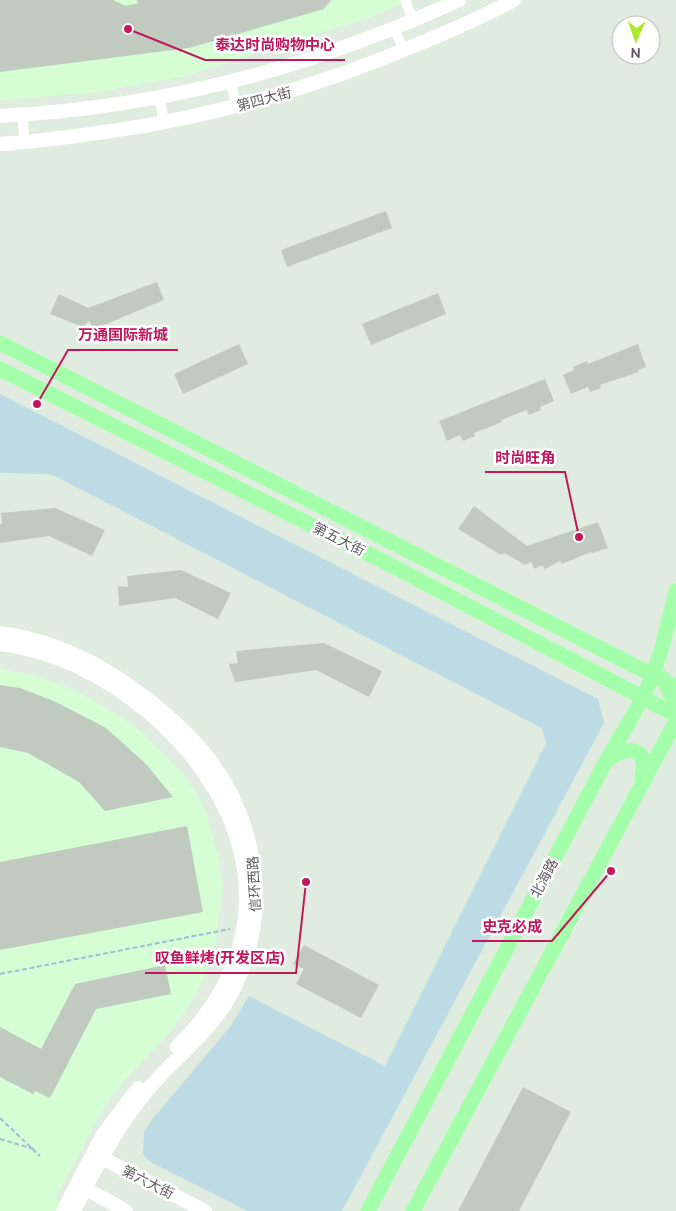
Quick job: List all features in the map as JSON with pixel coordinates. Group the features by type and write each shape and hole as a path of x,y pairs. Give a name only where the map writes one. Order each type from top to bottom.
{"main road":[{"name":"第五大街","path":"0,343 616,656 662,685"},
{"name":"第五大街","path":"0,369 378,558 605,678 662,685"},
{"path":"675,596 676,625"},
{"path":"621,734 635,718 656,705 676,701 662,685 661,667 663,644 675,596"},
{"path":"616,656 631,660 647,660 655,656 663,644"},
{"name":"第五大街","path":"662,685 656,705 676,715"},
{"name":"北海路","path":"368,1211 605,762 621,734 662,685"},
{"path":"413,1211 676,721"},
{"path":"659,753 676,735"},
{"path":"605,762 616,754 628,749 638,752 643,757 645,766 642,783"}],"street":[{"path":"405,0 413,20"},
{"name":"第四大街","path":"0,116 93,108 230,82 299,63 394,28 459,0"},
{"name":"第四大街","path":"0,144 164,122 236,107 331,79 404,51 514,0"},
{"path":"394,28 404,51"},
{"path":"230,82 236,107"},
{"path":"159,97 164,122"},
{"path":"22,115 25,142"},
{"path":"0,373 16,377"},
{"name":"信环西路","path":"0,633 37,641 68,652 100,667 152,702 196,744 213,766 238,811 251,847 256,886 255,926 249,952 238,980 214,1021 140,1100 97,1156"},
{"name":"信环西路","path":"0,644 24,648 61,660 103,680 145,710 194,757 217,791 231,820 240,844 245,881 244,926 233,967 210,1010 134,1092 81,1186 63,1211"},
{"name":"第六大街","path":"97,1156 205,1211"},
{"path":"81,1186 126,1211"},
{"name":"信环西路","path":"74,1211 81,1186"}],"path":[{"path":"0,974 244,926"},
{"path":"0,1118 40,1156"},
{"path":"0,1139 34,1150"}],"shaded area":[{"path":"0,0 412,0 373,16 186,76 97,92 0,100"},
{"path":"0,394 598,699 604,723 342,1211 247,1211 149,1161 143,1154 144,1132 150,1122 230,1027 249,996 385,1066 546,743 542,728 57,477 48,474 0,473"},
{"path":"0,669 34,675 78,692 120,716 142,732 180,771 193,788 205,810 219,860 223,890 216,939 207,971 197,993 173,1029 123,1082 106,1104 55,1198 81,1211 0,1211"}],"building":[{"path":"0,0 113,0 126,6 138,3 137,0 331,0 324,9 189,48 0,72"},
{"path":"386,211 392,228 287,267 281,250"},
{"path":"157,282 164,300 94,329 89,321 83,327 50,314 59,294 88,308"},
{"path":"438,293 446,314 371,345 362,324"},
{"path":"239,344 248,364 183,394 174,374"},
{"path":"638,344 646,367 638,370 639,372 600,385 601,388 590,392 588,387 571,394 563,375 574,370 573,367 587,361 588,364"},
{"path":"545,379 554,401 540,407 541,410 529,415 527,410 501,420 502,422 474,433 475,436 463,441 460,435 447,441 439,421"},
{"path":"474,506 527,546 598,522 608,548 591,552 562,564 560,561 545,569 542,565 535,569 531,562 525,565 505,553 501,555 458,529"},
{"path":"55,508 105,530 92,556 49,536 0,543 1,513"},
{"path":"181,570 231,593 218,619 175,598 119,606 118,586 128,587 127,576"},
{"path":"324,643 382,671 369,697 316,670 235,682 229,664 238,663 236,651"},
{"path":"0,685 20,688 56,702 106,728 146,764 173,797 105,811 79,782 28,753 0,747"},
{"path":"187,826 203,912 0,950 0,862"},
{"path":"304,945 379,985 361,1018 296,984 304,969 293,964"},
{"path":"165,965 171,994 96,1009 50,1098 35,1091 33,1094 0,1077 0,1027 41,1049 75,984"},
{"path":"523,1087 571,1112 519,1211 458,1211"}],"place":[{"name":"泰达时尚购物中心","path":"128,29"},
{"name":"万通国际新城","path":"37,404"},
{"name":"时尚旺角","path":"579,537"},
{"name":"史克必成","path":"611,871"},
{"name":"叹鱼鲜烤(开发区店)","path":"306,882"}]}
